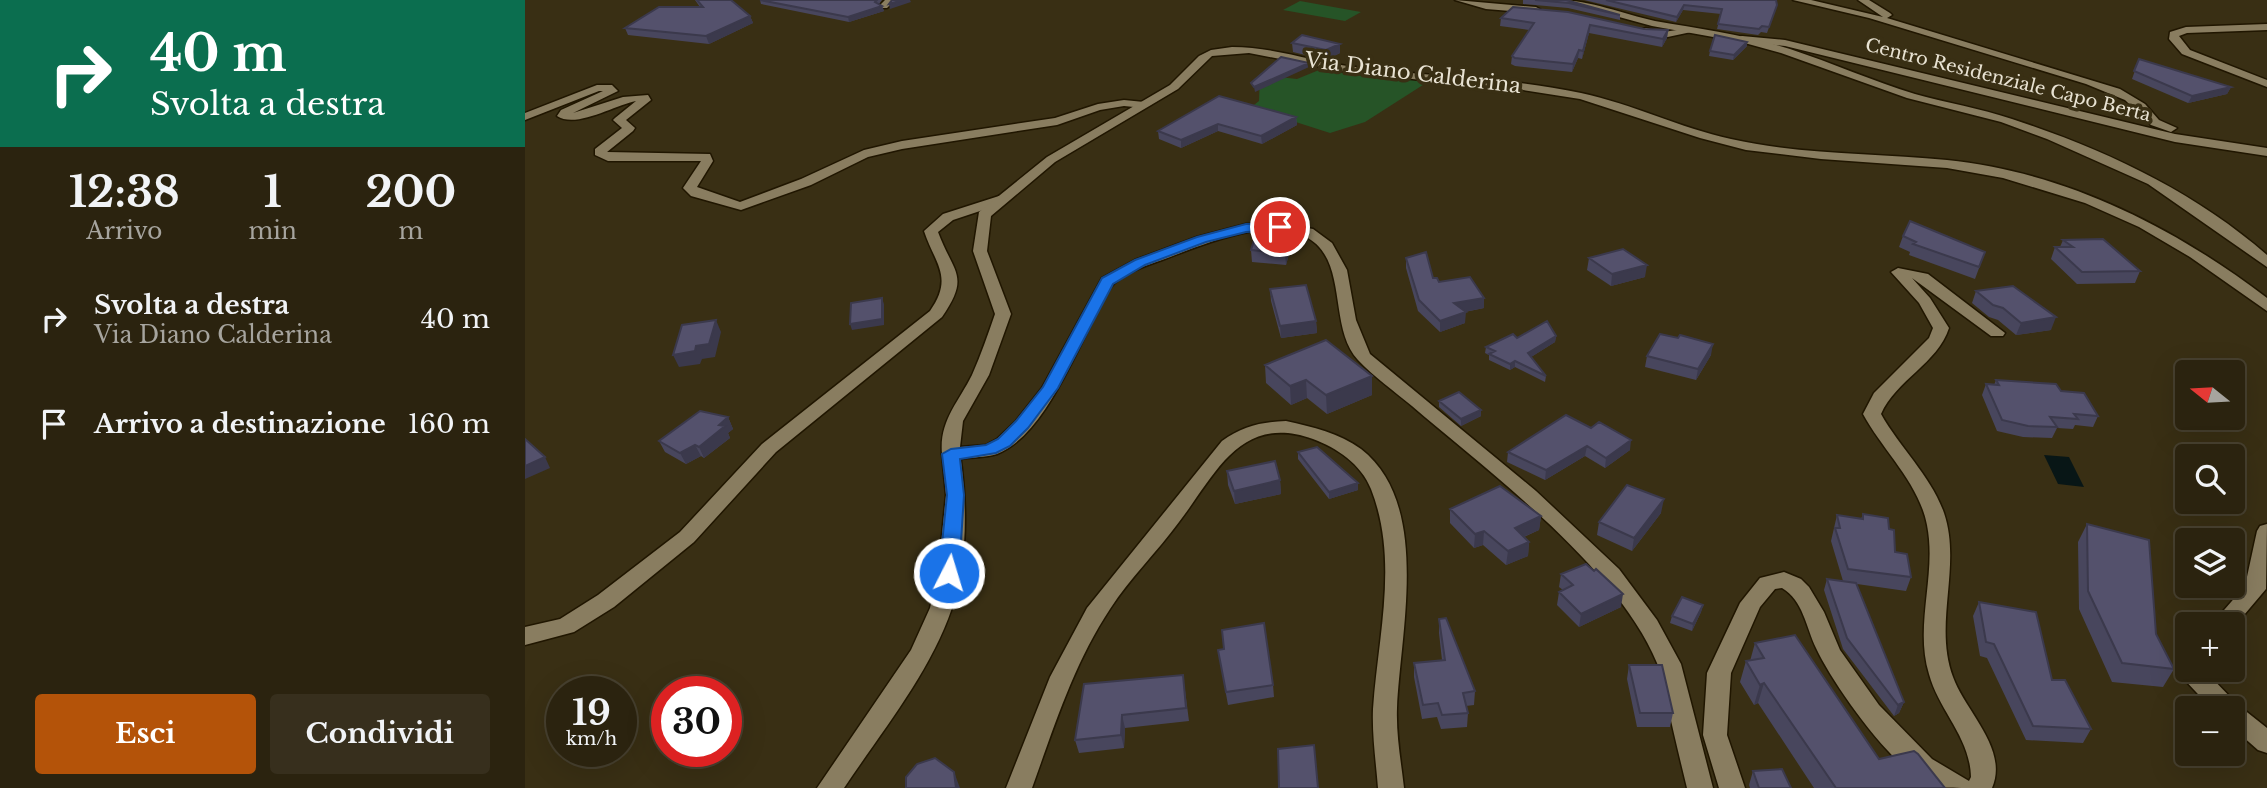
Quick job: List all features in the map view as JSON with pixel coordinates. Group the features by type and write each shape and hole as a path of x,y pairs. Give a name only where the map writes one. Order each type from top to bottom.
{"street":[{"path":"1460,0 1486,6 1548,11"},
{"path":"1562,0 1691,31 1742,39 1785,51 1911,96 2005,120 2103,158 2153,181 2241,240 2267,263"},
{"path":"1798,0 1908,27 2101,86 2140,106 2151,120 2163,126 2245,149"},
{"path":"1863,0 1908,27"},
{"path":"1570,14 1664,34 1691,31"},
{"path":"2267,27 2186,30 2174,34 2174,39 2186,52 2267,84"},
{"name":"Centro Residenziale Capo Berta","path":"1742,39 1785,43 2175,138 2267,152"},
{"name":"Via Diano Calderina","path":"830,788 920,654 941,608 949,573 955,495 948,438 954,417 979,378 1003,314 980,251 984,215 1037,169 1094,132 1177,85 1211,52 1232,49 1254,51 1352,69 1448,77 1582,96 1623,105 1718,140 1745,146 1804,155 1949,164 2002,174 2066,192 2161,234 2242,286 2267,306"},
{"path":"525,117 597,88 608,87 612,91 565,112 563,116 575,116 622,100 644,97 645,100 619,120 628,128 599,152 608,157 706,157 707,161 690,188 696,193 741,206 806,182 864,153 1058,121 1098,107 1124,103 1144,105"},
{"path":"525,636 566,626 606,601 687,537 769,447 936,314 950,297 951,285 949,266 933,241 931,231 949,217 999,200"},
{"path":"951,454 990,450 1004,443 1022,425 1050,388 1107,281 1140,262 1246,228 1280,227 1308,232 1327,246 1340,270 1348,320 1363,356 1529,495 1611,573 1649,626 1669,664 1700,788"},
{"path":"1979,788 1985,777 1983,758 1941,676 1934,626 1940,557 1937,523 1921,486 1881,432 1872,414 1880,397 1937,340 1941,328 1925,301 1898,272 1915,274 1930,281 1963,310 1997,333"},
{"path":"1019,788 1052,695 1096,612 1175,514 1220,451 1245,434 1279,427 1320,435 1351,451 1367,464 1382,492 1391,529 1395,589 1395,628 1385,721 1391,788"},
{"path":"2235,612 2255,589 2267,531"},
{"path":"1732,788 1716,735 1714,718 1719,673 1751,603 1768,583 1784,580 1804,593 1829,652 1850,686 1891,737 1946,783 1960,788"},
{"path":"2200,682 2215,696"},
{"path":"2245,724 2267,743"}],"green space":[{"path":"1300,1 1361,12 1345,21 1283,10"},
{"path":"1324,68 1401,77 1426,83 1365,122 1330,133 1277,116 1236,119 1259,101 1260,75 1297,79"}],"shaded area":[{"path":"2044,455 2069,457 2084,487 2058,484"}],"building":[{"path":"697,0 731,0 750,16 706,36 625,28 659,7 703,7"},
{"path":"760,0 877,0 875,2 882,6 848,17"},
{"path":"1535,0 1566,0 1620,15 1569,3"},
{"path":"1606,0 1776,0 1777,5 1769,27 1762,26 1759,29 1718,24 1722,9 1684,5 1677,17"},
{"path":"1513,7 1568,12 1644,29 1668,30 1663,39 1590,25 1583,51 1579,50 1573,64 1515,58 1512,56 1534,23 1501,18"},
{"path":"1302,35 1340,44 1326,50 1292,43"},
{"path":"1715,35 1747,42 1734,55 1710,51"},
{"path":"1281,57 1309,63 1254,87 1251,83"},
{"path":"2139,59 2231,87 2192,96 2134,71"},
{"path":"1219,96 1296,117 1261,136 1218,124 1181,140 1158,131"},
{"path":"1296,207 1295,217 1267,215 1267,208"},
{"path":"1267,221 1294,224 1285,254 1251,250 1257,231 1267,231"},
{"path":"1910,221 1985,252 1979,267 1913,244 1916,242 1903,236"},
{"path":"2103,239 2140,271 2082,272 2055,247 2073,247 2063,240"},
{"path":"1623,249 1647,265 1612,274 1589,258"},
{"path":"1426,252 1433,278 1437,278 1439,282 1470,277 1484,298 1454,303 1466,312 1440,321 1419,300 1406,258"},
{"path":"1306,285 1316,321 1280,326 1270,289"},
{"path":"2013,286 2056,317 2021,323 1976,291"},
{"path":"882,298 882,319 850,324 851,303"},
{"path":"716,320 709,344 696,346 695,351 673,355 682,325"},
{"path":"1547,321 1556,336 1528,353 1546,376 1515,361 1510,364 1489,354 1495,351 1486,347 1513,334 1517,338"},
{"path":"1660,334 1678,338 1680,335 1713,344 1698,369 1647,356"},
{"path":"1326,340 1372,376 1326,395 1306,380 1290,386 1265,365"},
{"path":"1996,380 2056,384 2061,391 2084,393 2098,416 2074,414 2078,419 2050,417 2057,427 2028,426 2002,420 1986,384 1999,385"},
{"path":"1459,392 1481,410 1461,419 1439,401"},
{"path":"700,411 728,417 719,425 725,426 699,447 695,445 680,453 659,441"},
{"path":"1566,415 1591,428 1599,422 1631,440 1606,458 1587,446 1546,470 1508,452"},
{"path":"525,439 545,457 525,466"},
{"path":"1317,447 1358,483 1329,492 1298,452"},
{"path":"1275,461 1280,480 1234,491 1227,471"},
{"path":"1627,485 1664,499 1634,538 1599,522"},
{"path":"1500,486 1541,516 1515,528 1529,542 1508,551 1484,531 1475,534 1450,509"},
{"path":"1863,514 1888,518 1889,529 1894,530 1895,552 1907,554 1911,577 1848,569 1835,528 1840,528 1837,515 1863,519"},
{"path":"2087,524 2149,540 2156,634 2174,669 2122,663 2088,591"},
{"path":"1586,564 1594,571 1596,569 1623,594 1581,614 1559,592 1573,585 1561,574"},
{"path":"1827,579 1856,583 1904,702 1898,705 1847,638"},
{"path":"1682,597 1703,605 1693,624 1672,616"},
{"path":"1979,602 2036,612 2052,680 2065,680 2091,729 2033,726 1994,644 1986,642"},
{"path":"1446,618 1475,691 1463,693 1468,713 1442,715 1438,703 1423,705 1414,663 1445,660 1439,619"},
{"path":"1264,623 1273,685 1226,692 1218,650 1224,649 1222,630"},
{"path":"1795,635 1879,759 1914,751 1945,788 1836,788 1764,683 1760,685 1746,661 1764,658 1755,643"},
{"path":"1629,665 1662,665 1673,713 1640,713"},
{"path":"1183,675 1186,708 1122,715 1121,735 1075,740 1084,684"},
{"path":"1314,745 1318,788 1279,788 1278,749"},
{"path":"935,758 954,772 956,788 906,788 906,777 917,764"},
{"path":"1782,769 1791,788 1759,788 1753,771"}],"route":[{"path":"949,573 955,495 951,454 990,450 1004,443 1022,425 1050,388 1107,281 1140,262 1202,240 1246,228 1280,227"}]}
